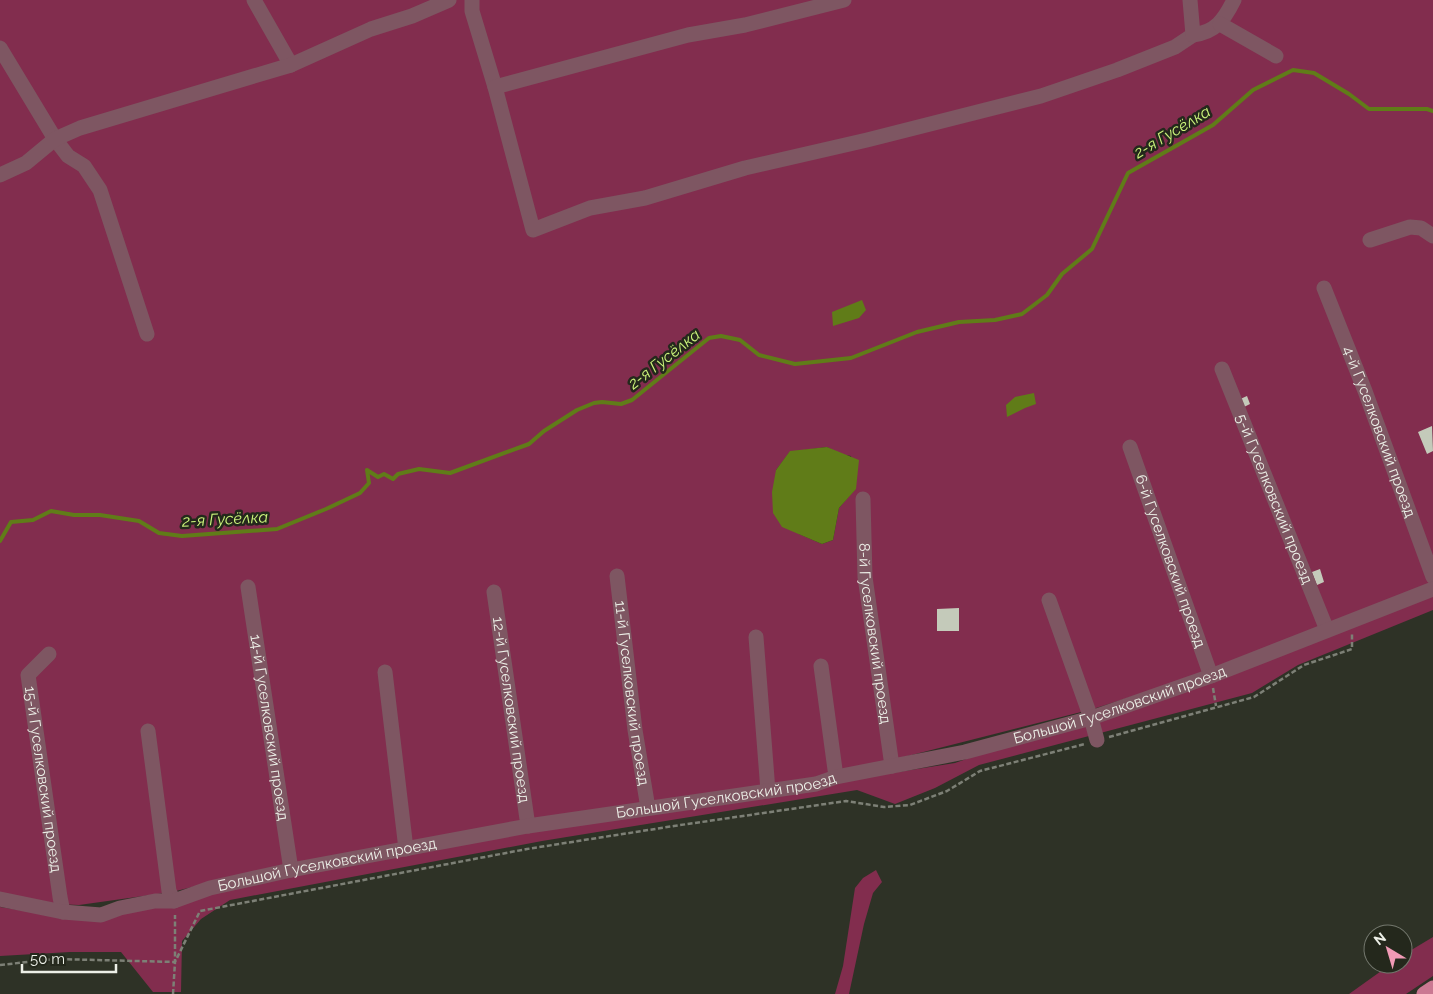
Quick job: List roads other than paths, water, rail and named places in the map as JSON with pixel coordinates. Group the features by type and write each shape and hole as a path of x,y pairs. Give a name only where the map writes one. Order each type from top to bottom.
{"main road":[{"path":"1424,994 1433,988"}],"street":[{"path":"254,0 291,65"},
{"path":"0,175 26,163 55,140 80,128 291,65 371,30 412,16 449,0"},
{"path":"472,0 472,11 533,230 590,208 644,198 745,168 867,140 1041,96 1117,70 1175,47 1193,35 1212,30 1220,24 1234,0"},
{"path":"494,87 688,35 744,25 844,0"},
{"path":"1190,0 1193,35"},
{"path":"1220,24 1276,56"},
{"path":"0,48 55,140 68,156 84,166 100,190 147,334"},
{"path":"1370,240 1410,227 1421,228 1433,236"},
{"name":"4-й Гуселковский проезд","path":"1324,288 1433,577"},
{"name":"5-й Гуселковский проезд","path":"1222,369 1326,630"},
{"name":"6-й Гуселковский проезд","path":"1130,447 1211,676"},
{"name":"8-й Гуселковский проезд","path":"863,499 865,577 892,766"},
{"name":"11-й Гуселковский проезд","path":"617,576 636,730 648,808"},
{"name":"14-й Гуселковский проезд","path":"248,587 291,870"},
{"name":"Большой Гуселковский проезд","path":"0,899 64,912 101,915 120,908 155,901 174,901 210,888 291,870 528,826 816,784 836,777 965,752 1091,718 1211,676 1433,589"},
{"name":"12-й Гуселковский проезд","path":"494,592 528,826"},
{"path":"1049,600 1097,740"},
{"path":"756,637 768,791"},
{"name":"15-й Гуселковский проезд","path":"48,654 28,675 60,897 64,912"},
{"path":"821,666 836,777"},
{"path":"385,672 406,849"},
{"path":"148,731 168,891 174,901"}],"waterway":[{"name":"2-я Гусёлка","path":"0,541 11,522 33,520 51,511 74,515 100,515 139,521 159,533 182,536 277,529 360,493 369,483 367,470 378,477 384,474 393,479 398,474 419,469 450,473 529,444 544,431 577,410 594,403 621,404 632,400 709,338 721,336 740,340 759,355 795,364 851,358 917,332 959,322 995,320 1022,314 1047,295 1062,274 1092,249 1128,173 1213,125 1253,90 1293,70 1314,73 1349,94 1369,109 1427,109 1433,111"}]}
